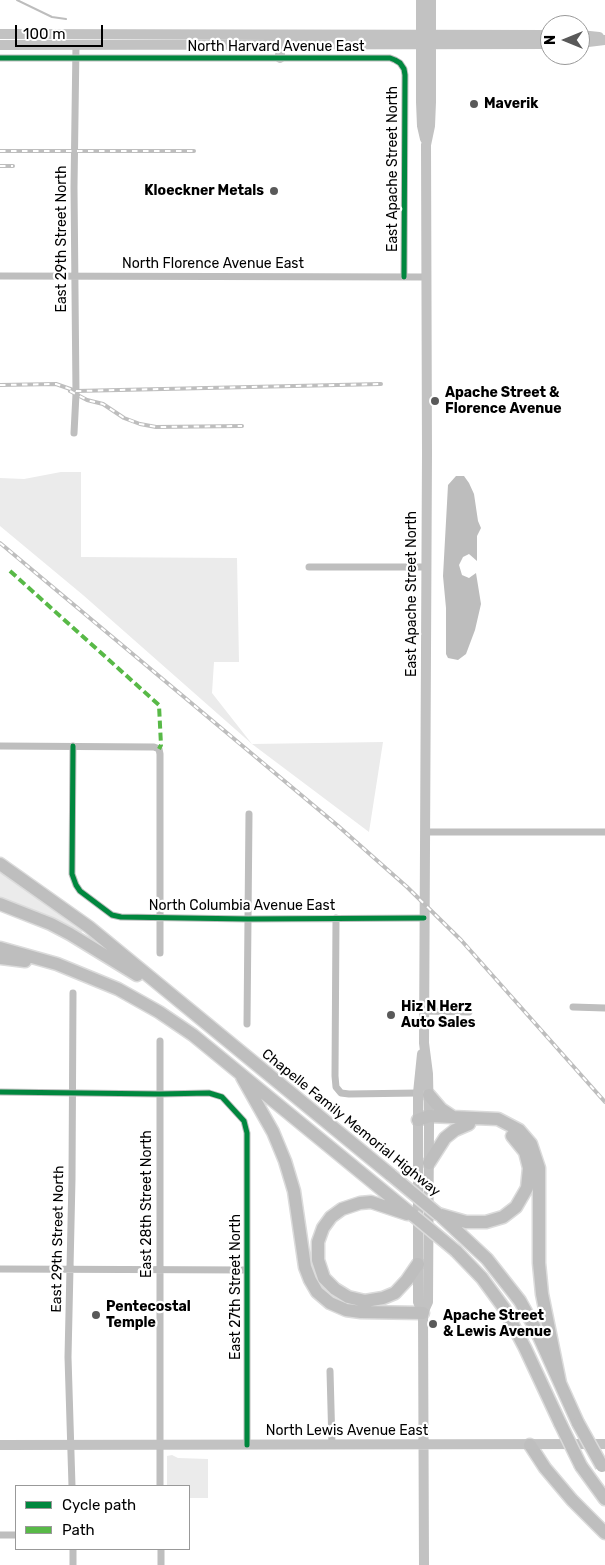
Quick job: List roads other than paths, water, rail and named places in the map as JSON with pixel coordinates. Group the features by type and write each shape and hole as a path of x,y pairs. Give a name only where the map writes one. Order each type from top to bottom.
{"highway":[{"name":"Chapelle Family Memorial Highway","path":"0,864 89,927 438,1214 456,1224 510,1286 536,1330 578,1423 604,1468"},
{"path":"0,904 52,924 81,940 187,1007"},
{"path":"0,948 57,964 118,989 159,1012 193,1035 391,1203 414,1216 456,1251 482,1278 504,1308 581,1466 605,1499"},
{"path":"0,958 57,964"},
{"path":"240,1073 250,1094 273,1132 285,1161 294,1191 305,1267 317,1292 330,1303 346,1310 423,1313"},
{"path":"423,1094 453,1117"},
{"path":"425,1120 453,1117 487,1117 503,1120 522,1133 530,1144 535,1155 539,1176 540,1279 546,1322 560,1383"},
{"path":"425,1120 496,1126 512,1136 525,1152 529,1168 529,1179 521,1200 513,1210 503,1217 486,1222 456,1224"},
{"path":"429,1162 445,1138 455,1130 469,1124"},
{"path":"391,1203 360,1203 342,1209 331,1217 323,1228 318,1242 318,1260 322,1273 331,1286 344,1296 372,1301 389,1296 400,1289 418,1264"},
{"path":"530,1445 545,1468 567,1494 605,1533"}],"main road":[{"name":"East Apache Street North","path":"421,0 427,34"},
{"name":"East Apache Street North","path":"423,1313 428,1302 429,1162 423,1094 426,145 430,126 427,34 431,0"},
{"name":"North Harvard Avenue East","path":"0,34 540,35"},
{"path":"76,34 76,45"},
{"path":"280,34 280,58"},
{"path":"590,37 605,39"},
{"path":"590,41 605,39"},
{"name":"North Harvard Avenue East","path":"0,45 540,44"},
{"name":"East Apache Street North","path":"424,1565 423,1313 418,1302 418,1264 425,1120"},
{"name":"North Lewis Avenue East","path":"0,1445 605,1444"}],"street":[{"name":"East 29th Street North","path":"74,433 76,394 74,276 76,45"},
{"name":"North Harvard Avenue East","path":"0,58 390,58 400,63"},
{"name":"East Apache Street North","path":"400,63 404,69 405,76 404,277"},
{"name":"North Florence Avenue East","path":"0,276 426,277"},
{"path":"309,567 426,567"},
{"path":"0,746 154,747 158,750 160,754 160,953"},
{"name":"North Columbia Avenue East","path":"73,746 72,874 80,890 112,915 121,917 248,919 424,918"},
{"path":"247,1024 249,814"},
{"path":"425,832 605,832"},
{"path":"336,918 335,1076 338,1090 341,1093 349,1094 423,1094"},
{"name":"East 29th Street North","path":"72,1485 68,1358 73,993"},
{"path":"573,1007 605,1008"},
{"path":"424,1012 469,1012"},
{"name":"East 28th Street North","path":"160,1041 160,1485"},
{"path":"0,1092 160,1094"},
{"name":"East 27th Street North","path":"160,1094 217,1094 244,1121 247,1129 247,1445"},
{"path":"0,1269 247,1270"},
{"path":"330,1371 332,1444"},
{"path":"0,1535 15,1535"},
{"path":"73,1550 73,1565"},
{"path":"161,1550 161,1565"}],"waterway":[{"path":"17,0 52,17 66,19"}],"railway":[{"path":"0,151 194,151"},
{"path":"0,166 13,166"},
{"path":"0,385 56,384 76,391 381,384"},
{"path":"70,391 87,400 103,404 124,418 140,424 156,427 242,426"},
{"path":"0,543 337,825 407,887 461,940 605,1102"}],"place":[{"name":"Maverik","path":"474,104"},
{"name":"Kloeckner Metals","path":"274,191"},
{"name":"Apache Street & Florence Avenue","path":"435,401"},
{"name":"Hiz N Herz Auto Sales","path":"391,1015"},
{"name":"Pentecostal Temple","path":"96,1315"},
{"name":"Apache Street & Lewis Avenue","path":"433,1324"}]}
